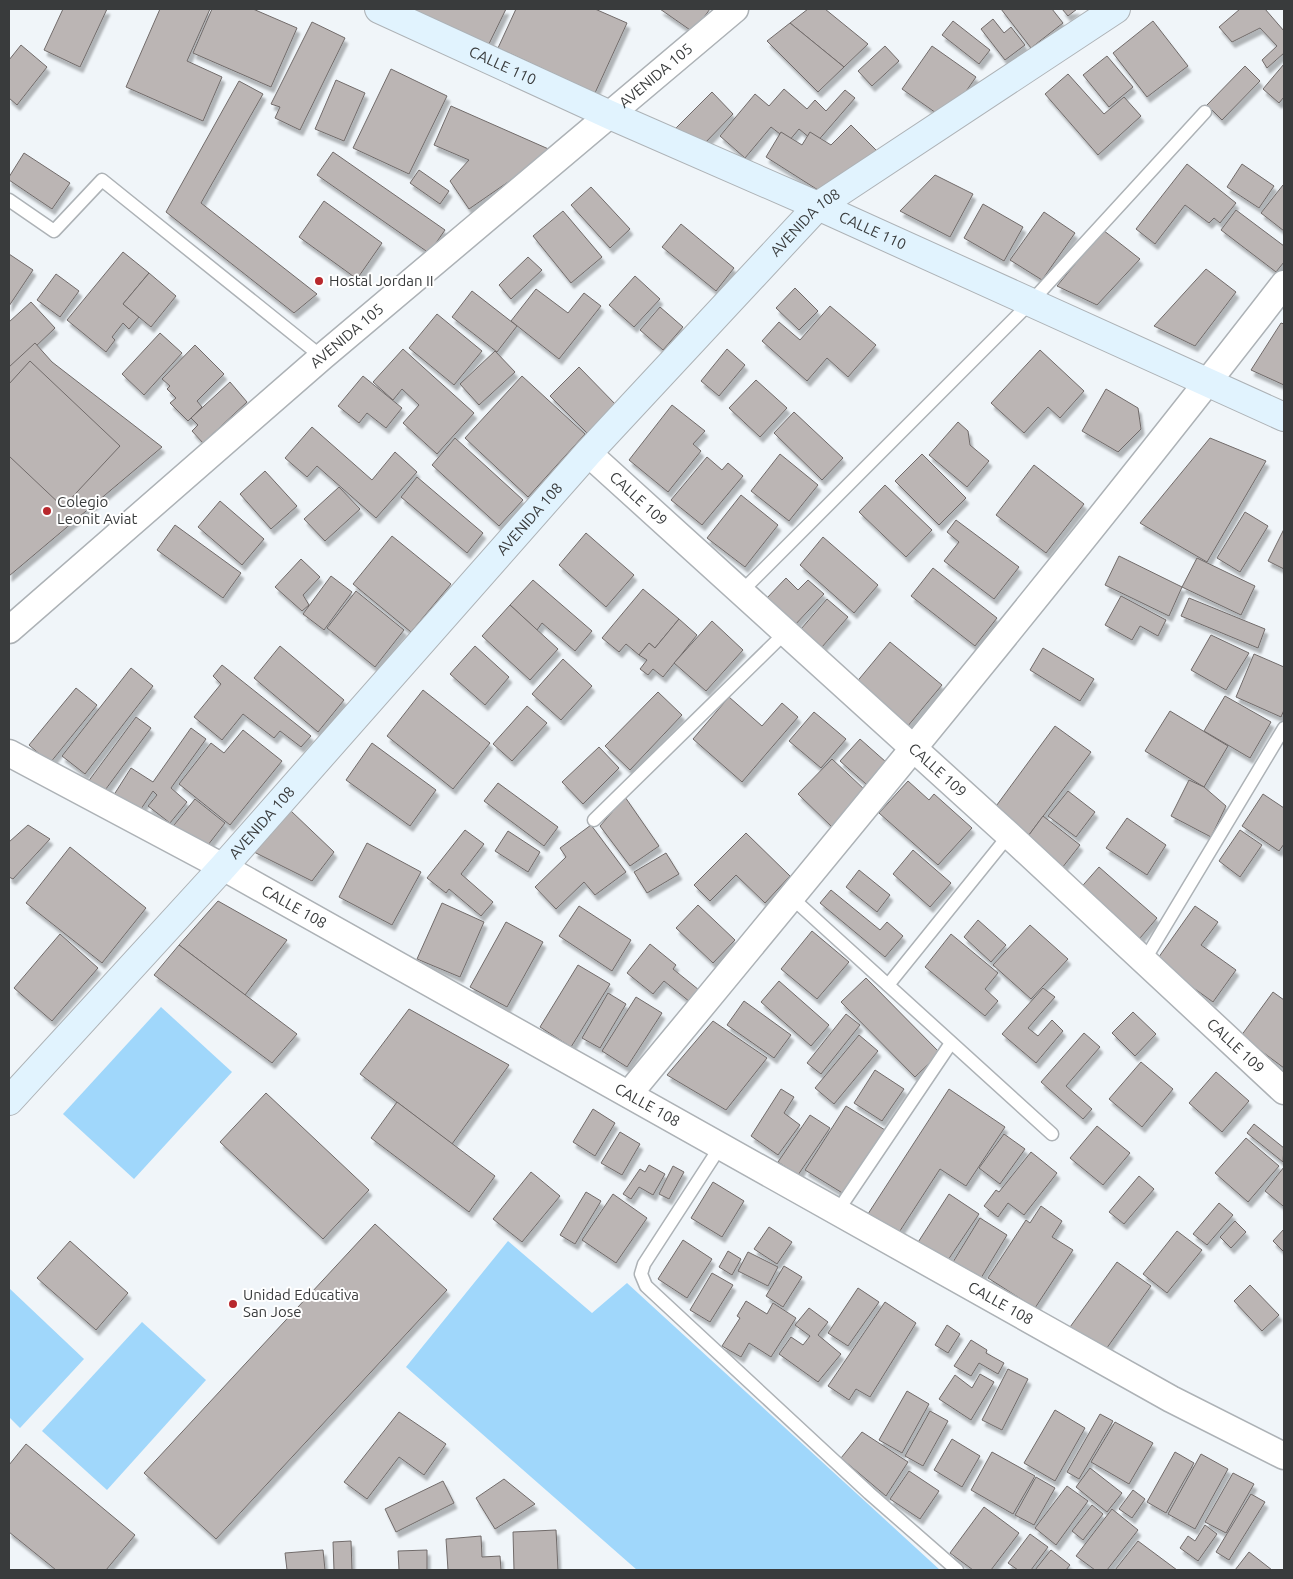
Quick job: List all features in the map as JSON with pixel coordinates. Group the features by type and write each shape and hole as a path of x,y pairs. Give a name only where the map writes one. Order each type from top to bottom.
{"street":[{"name":"CALLE 110","path":"379,9 610,115 818,206 1284,417"},
{"name":"AVENIDA 105","path":"9,630 322,357 735,9"},
{"name":"AVENIDA 108","path":"9,1101 223,867 588,454 818,206 1116,9"},
{"path":"629,1094 914,748 1207,383 1284,284"},
{"name":"CALLE 109","path":"588,454 914,748 1284,1091"},
{"name":"CALLE 108","path":"9,754 223,867 1171,1400 1284,1456"}],"lane":[{"path":"742,591 1030,303 1205,112"},
{"path":"9,200 54,231 102,180 322,357"},
{"path":"594,820 786,632"},
{"path":"1144,961 1284,728"},
{"path":"888,985 1009,835"},
{"path":"790,898 1052,1134"},
{"path":"837,1212 951,1043"},
{"path":"720,1147 644,1264 641,1274 646,1286 869,1493 957,1570"}],"shaded area":[{"path":"161,1007 232,1072 134,1179 63,1114"},
{"path":"508,1241 592,1313 627,1283 940,1570 637,1570 406,1367"},
{"path":"9,1288 84,1359 20,1428 9,1417"},
{"path":"142,1322 206,1380 107,1490 42,1431"}],"building":[{"path":"63,9 107,9 80,67 44,50"},
{"path":"160,9 210,9 187,61 222,77 203,121 126,87"},
{"path":"212,9 253,9 297,28 271,87 193,53"},
{"path":"414,9 506,9 486,50 411,14"},
{"path":"516,9 595,9 627,23 595,93 498,48"},
{"path":"660,9 710,9 693,32"},
{"path":"808,9 825,9 868,44 844,67 790,23"},
{"path":"1001,9 1052,9 1063,23 1031,48"},
{"path":"1062,9 1077,9 1068,16"},
{"path":"1240,9 1265,9 1284,31 1284,53 1267,68 1262,60 1277,46 1260,28 1232,42 1219,27"},
{"path":"993,19 1004,33 1011,27 1025,45 1005,60 981,29"},
{"path":"953,21 990,50 979,64 942,35"},
{"path":"1153,21 1188,66 1147,97 1113,53"},
{"path":"312,22 345,38 300,130 275,118 280,107 271,104"},
{"path":"790,23 844,67 818,92 767,41"},
{"path":"21,45 47,67 17,105 9,98 9,60"},
{"path":"885,46 899,61 872,86 858,71"},
{"path":"932,46 976,77 946,120 902,89"},
{"path":"1107,56 1133,87 1109,107 1083,75"},
{"path":"1284,64 1284,97 1279,103 1263,89"},
{"path":"1245,66 1260,81 1222,120 1207,105"},
{"path":"391,69 447,96 409,174 353,148"},
{"path":"1068,74 1104,114 1124,97 1141,116 1098,155 1045,94"},
{"path":"336,80 365,93 344,141 315,129"},
{"path":"239,81 263,94 201,203 317,294 294,313 166,212"},
{"path":"784,89 807,109 815,100 826,111 845,90 855,98 816,143 799,129 789,141 771,127 745,158 720,136 755,94 769,106"},
{"path":"712,92 733,114 703,145 673,131"},
{"path":"451,106 553,151 469,209 450,181 469,160 434,145"},
{"path":"851,125 879,153 818,190 766,157 781,132 802,145 810,132 831,145"},
{"path":"333,152 445,230 429,253 317,175"},
{"path":"24,153 70,183 52,209 9,180"},
{"path":"1187,164 1236,203 1220,223 1214,218 1209,223 1185,205 1155,244 1136,229"},
{"path":"1242,164 1274,186 1259,208 1227,187"},
{"path":"419,170 449,191 440,204 410,183"},
{"path":"935,175 973,194 950,237 900,211"},
{"path":"1284,186 1284,231 1261,213"},
{"path":"591,187 630,229 610,248 571,205"},
{"path":"324,201 382,243 357,279 299,237"},
{"path":"983,204 1023,227 1004,261 964,238"},
{"path":"1236,210 1284,246 1284,262 1276,272 1221,230"},
{"path":"563,211 602,257 571,283 533,236"},
{"path":"1044,212 1075,233 1042,280 1010,260"},
{"path":"681,224 734,268 716,291 662,247"},
{"path":"1103,230 1140,259 1097,305 1057,286"},
{"path":"123,252 149,273 123,304 139,317 129,329 123,323 112,337 115,340 106,352 67,320"},
{"path":"9,254 33,270 9,306"},
{"path":"528,257 542,270 511,299 499,285"},
{"path":"1206,269 1236,292 1195,346 1154,326"},
{"path":"149,273 176,296 151,327 123,304"},
{"path":"56,274 79,291 60,317 37,300"},
{"path":"635,276 660,299 634,327 609,305"},
{"path":"795,288 818,311 799,330 776,308"},
{"path":"536,289 568,313 584,293 601,306 559,359 511,321"},
{"path":"472,291 517,326 497,352 452,317"},
{"path":"31,302 55,328 9,372 9,322"},
{"path":"830,306 876,345 848,377 827,358 807,381 762,341 779,322 800,340"},
{"path":"660,307 683,327 663,350 640,330"},
{"path":"437,314 482,351 454,385 409,348"},
{"path":"1281,323 1284,324 1284,385 1251,370"},
{"path":"160,333 182,353 144,395 122,374"},
{"name":"Colegio Leonit Aviat","path":"35,343 52,362 162,447 9,576 9,367"},
{"path":"195,345 224,374 197,401 202,407 188,421 170,403 176,398 167,389 170,386 162,379"},
{"path":"403,349 474,413 437,454 403,423 419,405 402,389 393,400 373,382"},
{"path":"727,349 745,365 719,396 701,381"},
{"path":"1040,350 1084,391 1060,418 1048,407 1024,433 991,403"},
{"path":"495,351 515,372 479,405 460,384"},
{"path":"30,361 120,446 63,507 9,456 9,384"},
{"path":"579,367 618,407 589,435 550,396"},
{"path":"363,376 402,408 386,428 367,413 359,423 338,406"},
{"path":"522,376 585,434 528,497 465,438"},
{"path":"756,380 787,408 760,437 729,408"},
{"path":"230,382 247,402 203,443 192,431 198,425 191,418"},
{"path":"1106,389 1138,408 1141,429 1118,452 1082,431"},
{"path":"672,405 705,431 693,444 701,451 668,492 629,460"},
{"path":"794,412 843,458 822,480 774,433"},
{"path":"958,422 968,431 970,445 989,461 967,487 929,455"},
{"path":"312,427 372,480 395,452 417,472 376,518 317,466 307,477 285,458"},
{"path":"455,438 523,500 499,526 432,465"},
{"path":"1210,438 1266,461 1207,562 1140,523"},
{"path":"780,454 818,485 789,521 751,491"},
{"path":"922,454 966,498 939,525 895,481"},
{"path":"707,457 722,470 728,463 743,476 702,525 671,500"},
{"path":"1034,465 1084,504 1046,553 996,515"},
{"path":"265,471 297,506 271,529 240,494"},
{"path":"417,477 483,533 467,553 401,497"},
{"path":"885,485 932,530 906,557 859,512"},
{"path":"339,487 360,509 325,541 304,519"},
{"path":"741,495 778,525 745,567 707,538"},
{"path":"220,501 264,539 242,565 198,527"},
{"path":"1245,512 1268,526 1240,572 1217,558"},
{"path":"956,520 1019,567 994,599 944,561 959,542 947,532"},
{"path":"175,525 241,573 223,598 157,550"},
{"path":"1284,529 1284,569 1268,561"},
{"path":"586,533 634,575 606,607 559,565"},
{"path":"392,536 451,584 411,632 353,584"},
{"path":"823,537 878,585 854,613 800,565"},
{"path":"1119,556 1182,587 1169,616 1105,585"},
{"path":"1197,558 1255,586 1241,615 1182,587"},
{"path":"301,559 320,577 303,595 309,605 302,611 275,587"},
{"path":"933,568 997,618 975,646 911,596"},
{"path":"331,576 352,592 324,630 303,614"},
{"path":"786,578 798,590 808,580 824,594 793,627 765,600"},
{"path":"533,580 592,631 575,651 542,623 537,630 510,605"},
{"path":"643,589 679,619 655,648 649,643 639,655 626,644 619,652 602,638"},
{"path":"356,591 404,630 375,667 327,628"},
{"path":"1121,596 1166,620 1158,636 1140,626 1132,640 1105,625"},
{"path":"1189,598 1265,629 1258,648 1181,616"},
{"path":"827,599 848,617 822,647 801,629"},
{"path":"510,605 558,649 530,680 482,636"},
{"path":"679,619 697,635 663,677 653,669 648,675 640,669 647,660 639,655 649,643 655,648"},
{"path":"712,621 743,650 706,691 674,663"},
{"path":"1211,635 1249,653 1226,690 1191,670"},
{"path":"890,642 942,685 907,727 855,684"},
{"path":"280,646 344,700 318,732 254,678"},
{"path":"475,646 509,677 485,705 450,674"},
{"path":"1043,648 1094,679 1080,701 1030,670"},
{"path":"1254,654 1284,667 1284,710 1281,717 1236,697"},
{"path":"563,659 592,686 561,720 532,694"},
{"path":"222,665 311,736 301,747 280,731 274,738 243,714 222,740 194,717 221,684 213,676"},
{"path":"131,668 153,686 85,774 62,756"},
{"path":"76,688 97,705 50,763 29,745"},
{"path":"423,690 490,743 453,789 387,736"},
{"path":"658,692 682,715 630,770 605,746"},
{"path":"1225,696 1271,722 1250,758 1204,731"},
{"path":"729,697 762,726 782,703 798,717 742,782 693,739"},
{"path":"527,706 547,723 512,761 493,744"},
{"path":"1170,711 1228,746 1204,787 1145,751"},
{"path":"814,712 846,739 821,768 789,741"},
{"path":"136,717 151,728 100,797 85,786"},
{"path":"1055,726 1091,752 1026,839 991,813"},
{"path":"191,728 206,739 171,788 187,802 170,823 148,806 157,795 153,791 135,818 110,801 131,768 153,782"},
{"path":"243,730 282,761 230,825 179,784 211,743 224,753"},
{"path":"860,739 886,762 866,784 840,761"},
{"path":"372,743 436,790 410,826 346,780"},
{"path":"599,747 619,768 583,804 562,782"},
{"path":"832,759 866,791 832,827 798,794"},
{"path":"1189,780 1204,787 1226,806 1211,837 1171,816"},
{"path":"908,781 929,800 934,794 972,828 938,865 879,813"},
{"path":"498,783 558,827 544,846 484,801"},
{"path":"1068,791 1095,812 1076,837 1048,816"},
{"path":"1263,794 1284,808 1284,844 1279,851 1242,826"},
{"path":"625,797 659,846 630,866 600,826"},
{"path":"195,799 225,823 201,854 170,830"},
{"path":"291,811 334,852 312,881 254,852"},
{"path":"1043,816 1080,845 1062,868 1026,839"},
{"path":"1127,818 1166,845 1147,875 1106,848"},
{"path":"28,825 50,839 13,879 9,877 9,842"},
{"path":"591,825 626,872 595,895 584,882 556,909 535,887 566,857 560,848"},
{"path":"465,830 484,844 461,874 493,902 481,916 449,889 446,893 427,878"},
{"path":"1240,830 1262,845 1240,877 1219,861"},
{"path":"508,831 540,852 528,872 495,851"},
{"path":"746,833 790,876 765,903 736,875 710,901 694,885"},
{"path":"367,843 421,872 392,925 339,897"},
{"path":"70,847 146,908 102,963 26,903"},
{"path":"913,850 951,883 930,907 893,874"},
{"path":"666,853 679,874 647,893 634,872"},
{"path":"1099,867 1157,918 1135,944 1077,892"},
{"path":"859,870 890,895 877,912 846,887"},
{"path":"831,890 880,930 887,922 903,936 885,957 820,903"},
{"path":"218,901 287,940 245,995 179,945"},
{"path":"442,903 484,922 460,977 417,959"},
{"path":"698,905 735,940 713,963 676,928"},
{"path":"579,906 631,940 612,971 559,936"},
{"path":"1195,906 1218,922 1201,945 1236,970 1213,1002 1156,961"},
{"path":"978,920 1006,945 991,962 964,937"},
{"path":"506,922 543,942 507,1007 470,987"},
{"path":"1030,925 1068,959 1031,999 993,965"},
{"path":"812,931 849,962 817,999 781,969"},
{"path":"60,934 98,968 52,1021 14,988"},
{"path":"951,934 998,973 985,989 998,1001 985,1016 925,967"},
{"path":"650,944 676,965 673,969 699,990 690,1002 664,981 653,994 627,973"},
{"path":"179,945 297,1034 272,1063 154,975"},
{"path":"578,965 610,984 571,1047 540,1027"},
{"path":"866,978 940,1053 915,1077 841,1002"},
{"path":"779,981 829,1025 811,1046 761,1002"},
{"path":"1043,988 1055,997 1028,1028 1038,1036 1052,1020 1063,1031 1036,1063 1002,1034"},
{"path":"1273,992 1284,1000 1284,1068 1241,1036"},
{"path":"608,993 626,1004 600,1048 582,1038"},
{"path":"636,997 662,1013 627,1067 602,1051"},
{"path":"744,1001 791,1035 774,1058 727,1025"},
{"path":"409,1009 509,1065 452,1144 360,1074"},
{"path":"1133,1012 1156,1034 1135,1056 1112,1033"},
{"path":"846,1014 860,1025 821,1074 807,1063"},
{"path":"713,1021 767,1058 726,1110 667,1075"},
{"path":"1084,1033 1100,1047 1066,1086 1092,1109 1083,1119 1041,1082"},
{"path":"859,1035 878,1051 834,1104 815,1088"},
{"path":"1141,1062 1173,1089 1142,1127 1109,1099"},
{"path":"875,1070 904,1089 882,1121 854,1103"},
{"path":"1216,1072 1249,1101 1222,1132 1189,1103"},
{"path":"781,1089 794,1097 784,1113 800,1125 778,1155 751,1136"},
{"path":"949,1089 1005,1127 966,1186 940,1169 896,1237 866,1217"},
{"path":"266,1093 369,1190 323,1239 220,1142"},
{"path":"397,1102 495,1176 469,1212 371,1138"},
{"path":"846,1106 885,1130 844,1194 805,1170"},
{"path":"593,1109 615,1123 595,1156 573,1142"},
{"path":"810,1115 830,1128 798,1175 778,1162"},
{"path":"1254,1124 1284,1148 1283,1162 1247,1133"},
{"path":"1097,1126 1130,1153 1103,1185 1070,1158"},
{"path":"620,1132 640,1144 622,1175 601,1163"},
{"path":"1004,1134 1025,1149 1000,1184 979,1168"},
{"path":"1246,1138 1279,1166 1248,1202 1215,1173"},
{"path":"1031,1152 1057,1173 1024,1215 1008,1203 998,1217 984,1206 996,1190 999,1192"},
{"path":"649,1165 665,1174 653,1195 639,1187 631,1199 623,1194 640,1169 645,1172"},
{"path":"673,1166 684,1172 669,1199 659,1194"},
{"path":"1284,1167 1284,1205 1283,1206 1265,1191"},
{"path":"531,1172 560,1196 522,1242 493,1219"},
{"path":"1139,1176 1154,1189 1124,1224 1109,1212"},
{"path":"713,1182 744,1201 722,1237 691,1218"},
{"path":"586,1192 601,1201 575,1244 560,1235"},
{"path":"613,1194 647,1218 616,1263 582,1240"},
{"path":"949,1194 979,1214 944,1266 915,1247"},
{"path":"1219,1203 1233,1215 1207,1245 1193,1234"},
{"path":"1041,1206 1062,1221 1052,1237 1073,1250 1035,1308 988,1278 1026,1220 1030,1223"},
{"path":"980,1218 1007,1235 978,1283 950,1267"},
{"path":"1235,1221 1246,1232 1231,1248 1220,1237"},
{"path":"375,1224 447,1290 216,1539 144,1473"},
{"path":"769,1227 792,1242 777,1264 754,1249"},
{"path":"1284,1229 1284,1252 1273,1241"},
{"path":"1177,1231 1202,1250 1167,1293 1143,1274"},
{"path":"683,1240 712,1259 687,1298 658,1279"},
{"path":"70,1241 128,1293 96,1330 37,1278"},
{"path":"728,1251 741,1259 732,1275 719,1267"},
{"path":"748,1252 778,1267 768,1286 738,1271"},
{"path":"1117,1262 1151,1286 1099,1359 1065,1334"},
{"path":"784,1266 802,1277 783,1307 766,1296"},
{"path":"712,1273 733,1285 710,1322 690,1310"},
{"path":"1250,1285 1279,1315 1262,1331 1234,1301"},
{"path":"858,1288 879,1302 848,1346 828,1333"},
{"path":"746,1301 767,1314 773,1303 796,1318 771,1357 749,1343 741,1357 722,1346 740,1318 737,1316"},
{"path":"885,1302 916,1323 870,1397 856,1389 849,1400 828,1386"},
{"path":"809,1308 828,1322 818,1335 841,1354 818,1382 779,1354 791,1337 803,1345 810,1336 795,1325"},
{"path":"947,1325 960,1334 948,1353 935,1345"},
{"path":"971,1340 987,1350 986,1353 1004,1363 998,1374 979,1363 971,1376 954,1366"},
{"path":"1008,1369 1028,1379 1002,1430 982,1420"},
{"path":"980,1374 994,1382 971,1420 939,1399 955,1375 972,1388"},
{"path":"907,1391 929,1404 902,1453 879,1440"},
{"path":"1055,1410 1085,1428 1055,1481 1024,1463"},
{"path":"930,1411 948,1421 923,1466 905,1456"},
{"path":"399,1412 446,1444 424,1475 399,1457 367,1499 344,1482"},
{"path":"1100,1414 1113,1421 1079,1479 1067,1472"},
{"path":"1115,1422 1153,1443 1129,1484 1091,1462"},
{"path":"862,1432 908,1462 886,1496 841,1458"},
{"path":"952,1439 980,1456 962,1487 934,1470"},
{"path":"26,1444 135,1535 106,1570 56,1570 9,1532 9,1465"},
{"path":"992,1452 1035,1476 1013,1514 971,1490"},
{"path":"1175,1452 1194,1463 1166,1513 1147,1502"},
{"path":"1201,1454 1228,1469 1195,1529 1168,1514"},
{"path":"1090,1468 1122,1493 1107,1512 1076,1487"},
{"path":"909,1471 939,1491 920,1519 890,1499"},
{"path":"1233,1473 1254,1484 1226,1533 1205,1522"},
{"path":"1036,1477 1055,1488 1034,1525 1015,1515"},
{"path":"504,1479 535,1504 495,1529 476,1498"},
{"path":"443,1481 454,1503 396,1532 385,1509"},
{"path":"1067,1486 1088,1501 1056,1545 1035,1528"},
{"path":"1133,1490 1145,1499 1132,1518 1119,1509"},
{"path":"1251,1494 1265,1502 1229,1560 1216,1552"},
{"path":"1092,1505 1103,1514 1083,1540 1072,1531"},
{"path":"984,1507 1019,1533 991,1570 973,1570 950,1553"},
{"path":"1112,1509 1138,1530 1107,1570 1095,1570 1076,1556"},
{"path":"1205,1525 1217,1534 1198,1561 1180,1548 1188,1536 1195,1541"},
{"path":"556,1530 558,1570 514,1570 513,1532"},
{"path":"1030,1534 1048,1547 1031,1570 1018,1570 1008,1563"},
{"path":"481,1536 482,1557 500,1556 501,1570 448,1570 446,1539"},
{"path":"351,1541 352,1570 334,1570 333,1542"},
{"path":"1138,1541 1177,1570 1115,1570"},
{"path":"323,1550 325,1570 287,1570 285,1553"},
{"path":"427,1550 427,1570 399,1570 398,1551"},
{"path":"1051,1550 1070,1565 1066,1570 1035,1570"},
{"path":"1249,1552 1272,1570 1235,1570"}],"place":[{"name":"Hostal Jordan II","path":"319,281"},
{"name":"Colegio Leonit Aviat","path":"47,511"},
{"name":"Unidad Educativa San Jose","path":"233,1304"}]}
